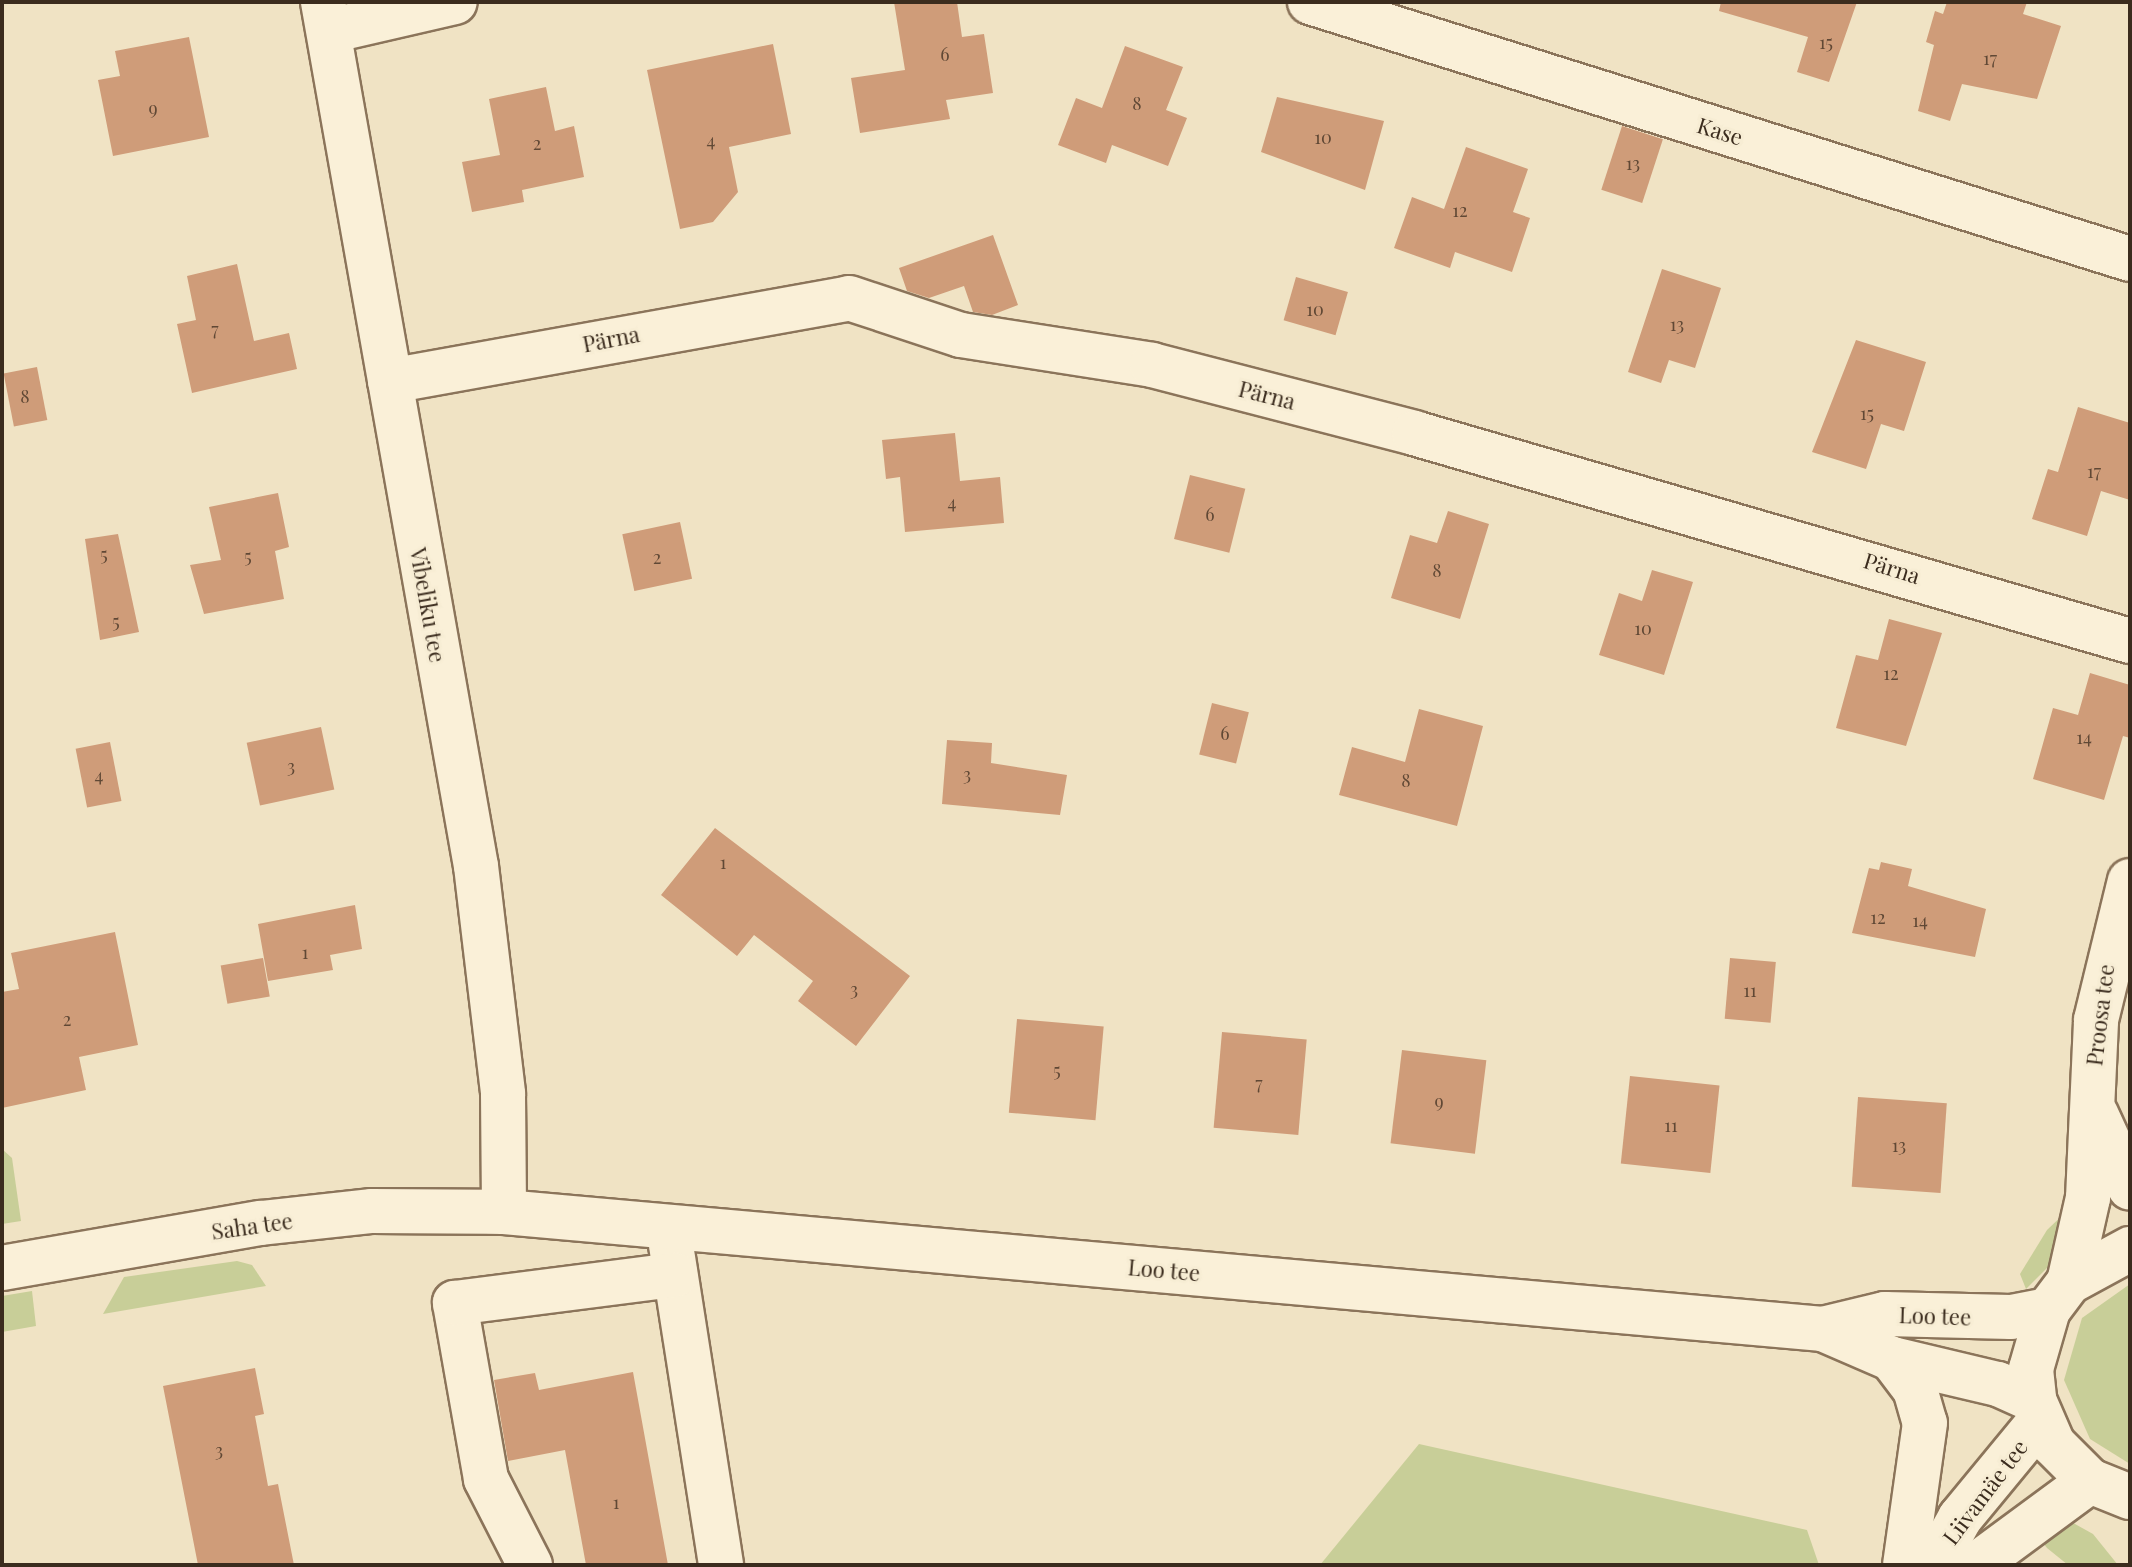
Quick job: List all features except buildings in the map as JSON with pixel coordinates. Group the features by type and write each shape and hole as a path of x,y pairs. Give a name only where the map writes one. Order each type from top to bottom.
{"street":[{"path":"326,16 455,2"},
{"name":"Kase","path":"1310,2 2130,259"},
{"name":"Vibeliku tee","path":"326,16 476,866 503,1094 504,1212"},
{"name":"Pärna","path":"390,381 849,298 961,335 1152,365 1444,441 2130,641"},
{"name":"Proosa tee","path":"2037,1410 2034,1354 2085,1227 2102,982 2130,881"},
{"name":"Proosa tee","path":"2092,1104 2130,1188"},
{"name":"Saha tee","path":"2,1268 277,1221 372,1211 504,1212"},
{"name":"Loo tee","path":"504,1212 1823,1329 1892,1359 1998,1384 2037,1410"},
{"path":"668,1226 721,1565"},
{"name":"Loo tee","path":"1823,1329 1885,1314 2011,1317 2058,1296 2130,1249"},
{"path":"530,1565 486,1479 455,1303 675,1275"},
{"path":"1892,1359 1915,1389 1925,1423 1905,1565"},
{"path":"2037,1410 2112,1490 2130,1535"},
{"name":"Liivamäe tee","path":"1934,1565 1960,1518 2037,1410"},
{"name":"Liivamäe tee","path":"1976,1565 2112,1490"}],"green space":[{"path":"2,1149 12,1158 21,1221 2,1224"},
{"path":"2070,1208 2059,1256 2026,1289 2020,1274 2047,1230"},
{"path":"237,1261 252,1265 266,1286 103,1314 124,1277"},
{"path":"2130,1284 2130,1464 2090,1439 2064,1380 2082,1318"},
{"path":"32,1291 36,1326 2,1332 2,1296"},
{"path":"1419,1444 1807,1530 1819,1565 1320,1565"},
{"path":"2066,1519 2093,1534 2118,1565 2068,1565 2047,1548 2037,1535"}]}
